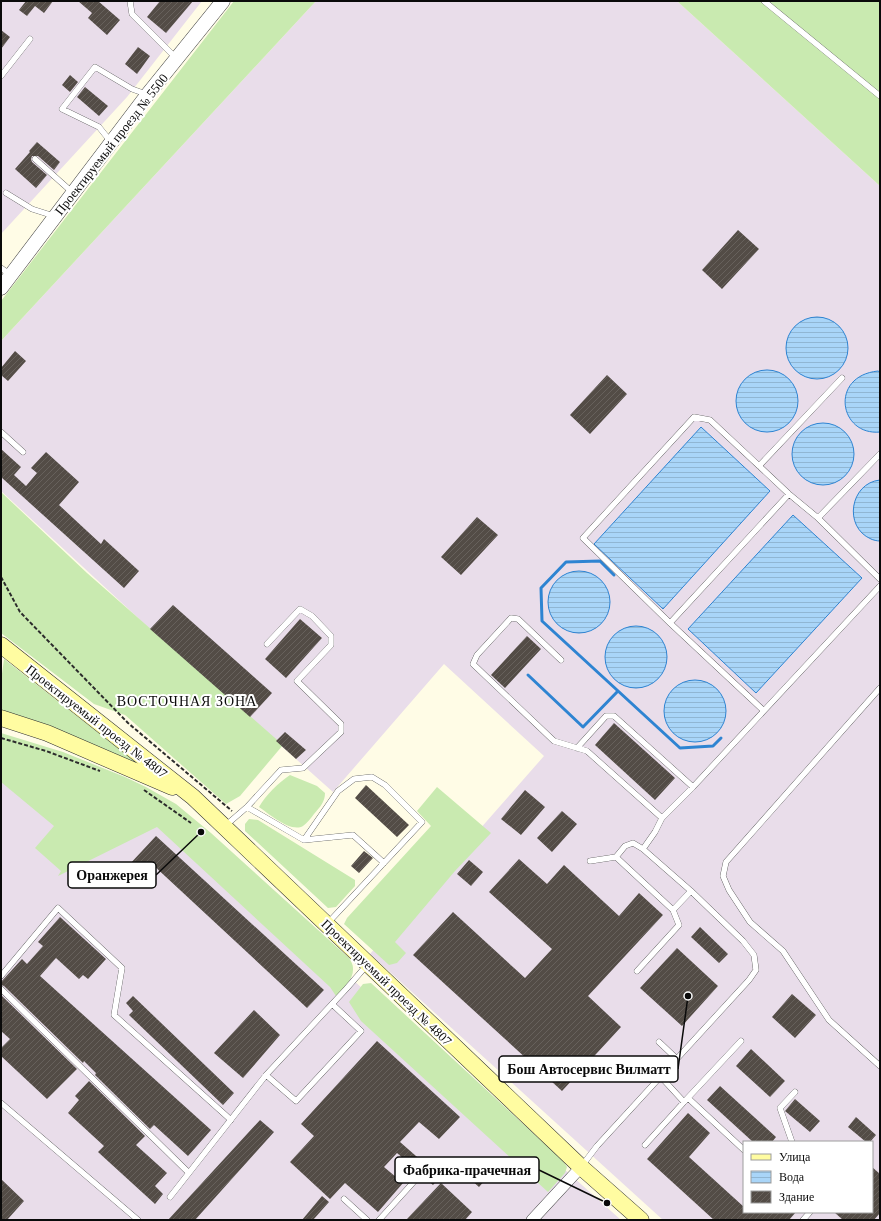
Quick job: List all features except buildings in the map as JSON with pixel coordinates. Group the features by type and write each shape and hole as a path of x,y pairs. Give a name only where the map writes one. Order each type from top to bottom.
{"main road":[{"name":"Проектируемый проезд № 4807","path":"1,644 193,797 581,1167 641,1220"},
{"name":"Проектируемый проезд № 4807","path":"1,718 47,733 193,797"}],"street":[{"name":"Проектируемый проезд № 5500","path":"1,288 6,272 55,216 148,94 224,1"},
{"path":"532,1220 581,1167"}],"lane":[{"path":"130,1 132,14 177,59"},
{"path":"764,1 880,96"},
{"path":"1,76 30,39"},
{"path":"112,143 99,127 62,109 95,67 132,89 148,94"},
{"path":"35,159 73,192"},
{"path":"6,193 32,209 55,216"},
{"path":"759,466 842,378"},
{"path":"763,710 670,624 583,538 694,417 710,420 789,494 818,518 880,579"},
{"path":"1,432 24,452"},
{"path":"818,518 880,454"},
{"path":"670,624 789,494"},
{"path":"643,849 655,832 662,818 880,586"},
{"path":"225,826 247,807 281,770 303,768 341,732 340,724 297,680 331,645 331,636 312,616 300,609 267,644"},
{"path":"561,660 518,619 511,618 477,655 473,664 554,741 588,751 662,818"},
{"path":"880,688 726,862 724,876 729,890 750,922 783,951 829,1020 880,1066"},
{"path":"577,748 606,716 614,716 692,787"},
{"path":"304,840 338,791 354,779 372,777 385,785 422,822 327,924"},
{"path":"247,807 304,840 353,836 384,863"},
{"path":"581,1167 598,1146 749,980 756,970 754,955 743,941 691,891 643,849 633,843 625,846 616,857 590,861"},
{"path":"616,857 673,910 679,925 637,971"},
{"path":"673,910 691,891"},
{"path":"1,976 58,908 122,968 114,1014 231,1120"},
{"path":"170,1197 266,1076 368,963"},
{"path":"1,989 190,1173"},
{"path":"266,1076 296,1101 361,1030 332,1004"},
{"path":"645,1145 741,1041"},
{"path":"659,1042 677,1059"},
{"path":"661,1078 743,1149"},
{"path":"792,1141 780,1108 795,1092"},
{"path":"1,1103 138,1220"},
{"path":"379,1220 420,1175"},
{"path":"344,1199 367,1220"},
{"path":"803,1220 808,1213"}],"path":[{"path":"1,577 20,612 128,723 237,815"},
{"path":"1,738 46,751 102,772"},
{"path":"143,789 190,823"}],"shaded area":[{"path":"1,1 202,1 127,97 1,234"},
{"path":"316,1 677,1 880,186 880,1220 663,1220 370,954 544,756 444,664 333,792 150,629 1,491 1,341"},
{"path":"1,748 119,797 218,859 621,1220 1,1220"}],"green space":[{"path":"234,1 316,1 1,341 1,301"},
{"path":"677,1 880,1 880,186"},
{"path":"1,492 87,573 283,745 240,796 226,804 125,715 94,704 1,633"},
{"path":"4,659 138,764 1,712 1,681"},
{"path":"1,733 63,752 125,777 176,804 211,833 349,958 353,966 353,972 348,984 336,996 330,987 157,827 58,876 61,871 35,848 54,826 1,782"},
{"path":"290,775 317,786 325,793 320,807 303,826 292,827 286,825 259,807 265,798"},
{"path":"437,787 491,833 455,871 395,942 406,953 397,963 389,965 344,924 347,918 431,826 417,811"},
{"path":"249,819 258,820 355,880 355,886 336,907 328,908 245,831 245,824"},
{"path":"371,983 563,1161 567,1167 565,1173 548,1192 361,1021 349,1002 363,984"}],"water":[{"path":"817,317 829,320 839,326 845,336 848,348 845,360 839,370 829,376 817,379 805,376 795,370 789,360 786,348 789,336 795,326 805,320"},
{"path":"767,370 779,373 789,379 795,389 798,401 795,413 789,423 779,429 767,432 755,429 745,423 739,413 736,401 739,389 745,379 755,373"},
{"path":"878,371 880,372 880,432 866,431 856,425 848,416 845,405 846,394 852,383 862,375"},
{"path":"823,423 835,426 845,432 851,442 854,454 851,466 845,476 835,482 823,485 811,482 801,476 795,466 792,454 795,442 801,432 811,426"},
{"path":"701,427 770,491 663,609 594,544"},
{"path":"880,480 880,541 876,541 862,533 856,525 854,506 862,489 870,483"},
{"path":"793,515 862,578 756,693 688,629"},
{"path":"579,571 591,574 601,580 607,590 610,602 607,614 601,624 591,630 579,633 567,630 557,624 551,614 548,602 551,590 557,580 567,574"},
{"path":"636,626 648,629 658,635 664,645 667,657 664,669 658,679 648,685 636,688 624,685 614,679 608,669 605,657 608,645 614,635 624,629"},
{"path":"695,680 707,683 717,689 723,699 726,711 723,723 717,733 707,739 695,742 683,739 673,733 667,723 664,711 667,699 673,689 683,683"}],"waterway":[{"path":"614,575 600,561 566,562 541,588 542,621 680,748 713,746 721,738"},
{"path":"528,675 583,727 618,691"}],"place":[{"name":"Оранжерея","path":"201,832"},
{"name":"Бош Автосервис Вилматт","path":"688,996"},
{"name":"Фабрика-прачечная","path":"607,1203"}],"district":[{"name":"ВОСТОЧНАЯ ЗОНА","path":"187,701"}]}
